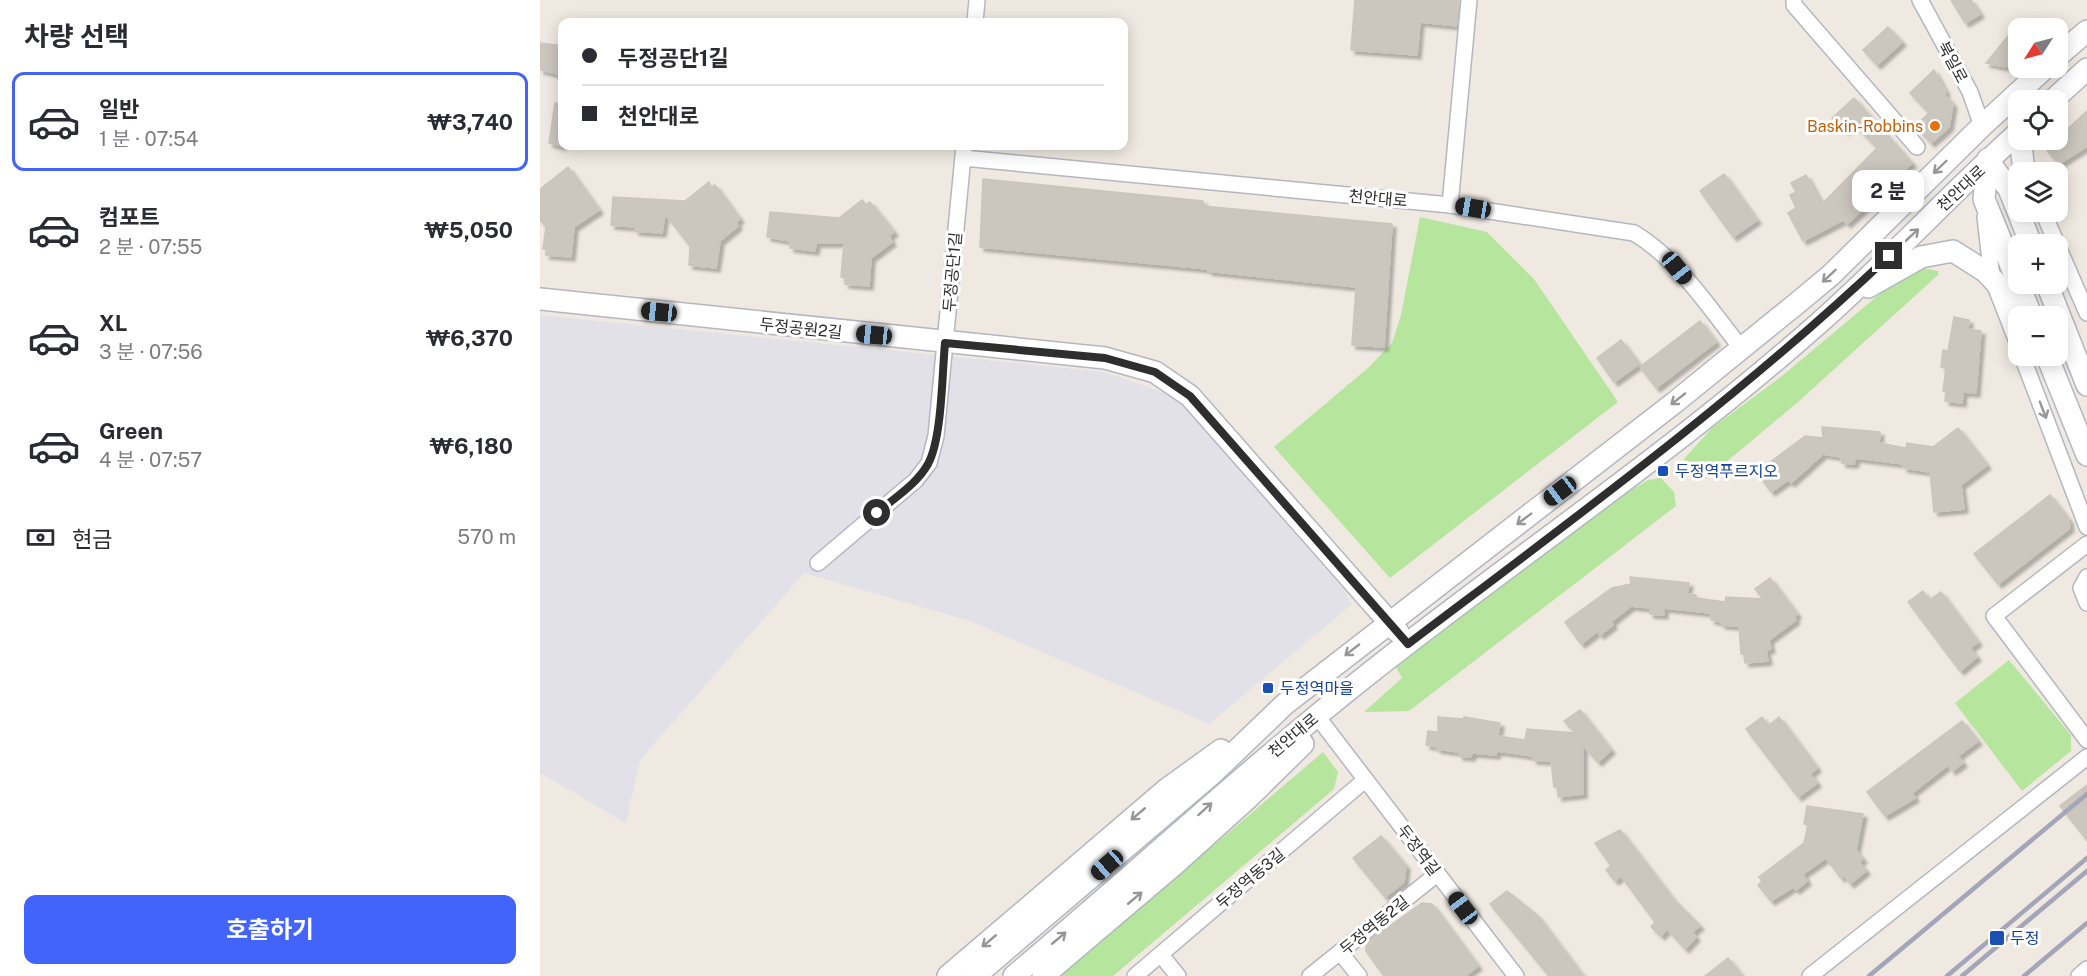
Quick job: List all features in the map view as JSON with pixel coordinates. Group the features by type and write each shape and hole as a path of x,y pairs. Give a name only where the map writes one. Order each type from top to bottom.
{"main road":[{"path":"2068,47 2087,31"},
{"path":"2064,90 2087,69"},
{"name":"천안대로","path":"975,976 1213,773 1285,704 1742,349 1831,275 1982,126 2034,78"},
{"path":"1982,126 1989,162 1984,199 2025,306"},
{"name":"천안대로","path":"1014,976 1113,893 1218,798 1352,687 1723,402 1839,304 2008,143"},
{"path":"1989,162 2009,189 2027,234"},
{"path":"1839,304 1921,257 1943,252 1961,254 1992,278 2019,306"},
{"path":"2051,294 2087,385"},
{"name":"두정공원2길","path":"540,300 1105,358 1155,372 1190,396 1408,644"},
{"path":"2051,366 2087,455"},
{"path":"1042,976 1248,798 1323,724 1352,687"},
{"path":"948,976 1167,789 1285,704"}],"street":[{"path":"975,18 977,0"},
{"path":"1450,205 1469,0"},
{"path":"1794,0 1794,5 1917,147"},
{"name":"북일로","path":"1920,0 1970,92 1982,126"},
{"name":"천안대로","path":"963,152 1450,205 1634,233 1657,247 1677,268 1742,349"},
{"name":"두정공단1길","path":"818,563 916,480 929,463 936,436 963,152"},
{"path":"1984,199 1992,278 2008,319"},
{"path":"2047,222 2087,313"},
{"path":"2026,366 2087,527"},
{"path":"2087,544 1994,616 2087,740"},
{"path":"2087,577 2081,588 2087,603"},
{"name":"두정역길","path":"1323,724 1516,976"},
{"path":"1810,976 2087,757"},
{"name":"두정역동3길","path":"1135,976 1365,780"},
{"name":"두정역동2길","path":"1310,976 1437,874"},
{"path":"1340,952 1359,976"},
{"path":"1161,955 1178,976"},
{"path":"2079,976 2087,969"}],"shaded area":[{"path":"540,315 1104,372 1177,397 1344,590 1352,604 1209,724 970,621 804,573 640,760 626,823 540,773"}],"green space":[{"path":"1420,217 1487,232 1534,279 1618,402 1390,578 1274,447 1368,368 1392,343 1401,315"},
{"path":"1913,266 1938,271 1938,275 1798,402 1707,478 1694,475 1684,459 1712,428 1782,376"},
{"path":"1661,478 1674,492 1676,506 1409,711 1364,712 1402,678 1396,667 1604,506 1648,480"},
{"path":"2009,660 2071,735 2071,751 2022,791 1955,703"},
{"path":"1323,752 1338,772 1334,789 1113,976 1061,976"}],"building":[{"path":"1355,0 1459,0 1457,26 1420,22 1417,55 1351,50"},
{"path":"1951,0 1971,0 1980,14 1965,23"},
{"path":"1888,27 1902,42 1877,65 1863,50"},
{"path":"2008,36 2008,65 2006,67 1986,63"},
{"path":"540,43 558,45 558,74 540,70"},
{"path":"1934,70 1946,92 1944,94 1953,104 1949,127 1931,143 1915,126 1929,113 1910,93"},
{"path":"1854,98 1912,163 1847,224 1843,220 1803,241 1788,213 1796,208 1790,195 1796,192 1791,183 1806,175 1822,204 1877,148 1853,123 1845,131 1832,118"},
{"path":"555,103 558,103 558,145 549,143"},
{"path":"2087,111 2087,146 2062,162 2057,162 2047,150 2068,150 2068,129"},
{"path":"568,167 599,210 574,227 571,257 546,255 546,249 543,249 546,227 540,220 540,189"},
{"path":"1724,174 1757,220 1733,237 1700,191"},
{"path":"983,179 1203,201 1203,206 1392,224 1384,347 1352,345 1356,287 1208,271 1208,269 980,247"},
{"path":"709,182 711,188 715,185 740,219 736,222 738,226 720,241 716,268 689,265 690,246 665,214 662,233 635,231 635,227 611,225 613,197 685,201"},
{"path":"862,200 866,205 870,202 894,232 889,236 892,242 871,258 869,286 845,284 845,278 841,277 844,243 816,243 815,251 790,248 790,241 767,237 770,212 839,218"},
{"path":"1954,317 1969,320 1968,329 1981,331 1976,393 1963,392 1962,403 1945,401 1946,392 1943,391 1946,368 1941,367 1943,350 1948,351"},
{"path":"1700,321 1716,342 1656,388 1640,367"},
{"path":"1621,340 1639,364 1614,382 1597,358"},
{"path":"1822,427 1880,432 1879,443 1906,448 1907,443 1933,447 1958,428 1987,465 1961,485 1964,509 1934,512 1930,472 1903,468 1904,464 1856,458 1854,464 1842,463 1841,457 1823,454 1791,483 1788,480 1771,492 1757,472 1805,436 1823,438"},
{"path":"2050,495 2069,520 2070,528 1998,584 1974,554"},
{"path":"1630,577 1689,583 1687,594 1696,595 1696,598 1725,602 1726,597 1763,599 1755,589 1770,578 1797,614 1794,618 1796,620 1769,640 1771,649 1766,650 1768,661 1745,663 1744,654 1741,654 1739,626 1722,625 1721,622 1711,620 1711,613 1664,608 1664,615 1650,614 1650,608 1631,606 1611,622 1613,625 1600,635 1598,631 1581,644 1565,622 1612,588 1631,584"},
{"path":"1923,591 1929,600 1941,592 1978,642 1970,648 1977,657 1960,671 1908,602"},
{"path":"1580,710 1611,750 1598,762 1583,746 1583,794 1558,797 1558,788 1554,787 1551,761 1533,760 1533,756 1497,751 1496,755 1472,753 1471,757 1459,756 1459,752 1426,745 1428,731 1438,732 1438,717 1464,719 1464,717 1500,723 1498,736 1525,740 1527,729 1576,733 1564,721"},
{"path":"1762,717 1768,726 1779,717 1817,768 1810,774 1817,783 1798,797 1746,729"},
{"path":"1962,721 1978,741 1958,756 1963,763 1952,771 1948,765 1912,793 1915,798 1885,816 1867,792"},
{"path":"2087,785 2087,840 2060,806"},
{"path":"1807,806 1863,814 1856,850 1863,859 1859,862 1866,871 1850,884 1844,875 1841,878 1826,858 1803,874 1807,881 1796,890 1793,887 1771,901 1758,885 1762,881 1759,877 1804,843 1808,825 1804,824"},
{"path":"1620,830 1673,899 1700,926 1692,932 1696,937 1685,949 1667,929 1661,936 1651,927 1655,922 1621,876 1615,881 1606,870 1611,866 1595,843"},
{"path":"1381,836 1406,866 1404,882 1385,897 1353,858"},
{"path":"1507,891 1537,915 1583,976 1549,976 1490,904"},
{"path":"1422,903 1432,904 1478,966 1465,976 1384,976 1366,951 1366,943"},
{"path":"1728,958 1742,976 1705,976"}],"railway":[{"path":"1869,976 2087,794"},
{"path":"1947,976 2087,858"},
{"path":"1962,976 2087,871"},
{"path":"2024,976 2087,923"}],"place":[{"name":"Baskin-Robbins","path":"1935,126"},
{"name":"두정역푸르지오","path":"1663,471"},
{"name":"두정역마을","path":"1268,688"},
{"name":"두정","path":"1997,938"}],"route":[{"path":"877,513 916,480 929,463 936,436 945,343 1105,358 1155,372 1190,396 1408,644 1740,388 1818,324 1889,256"}]}
